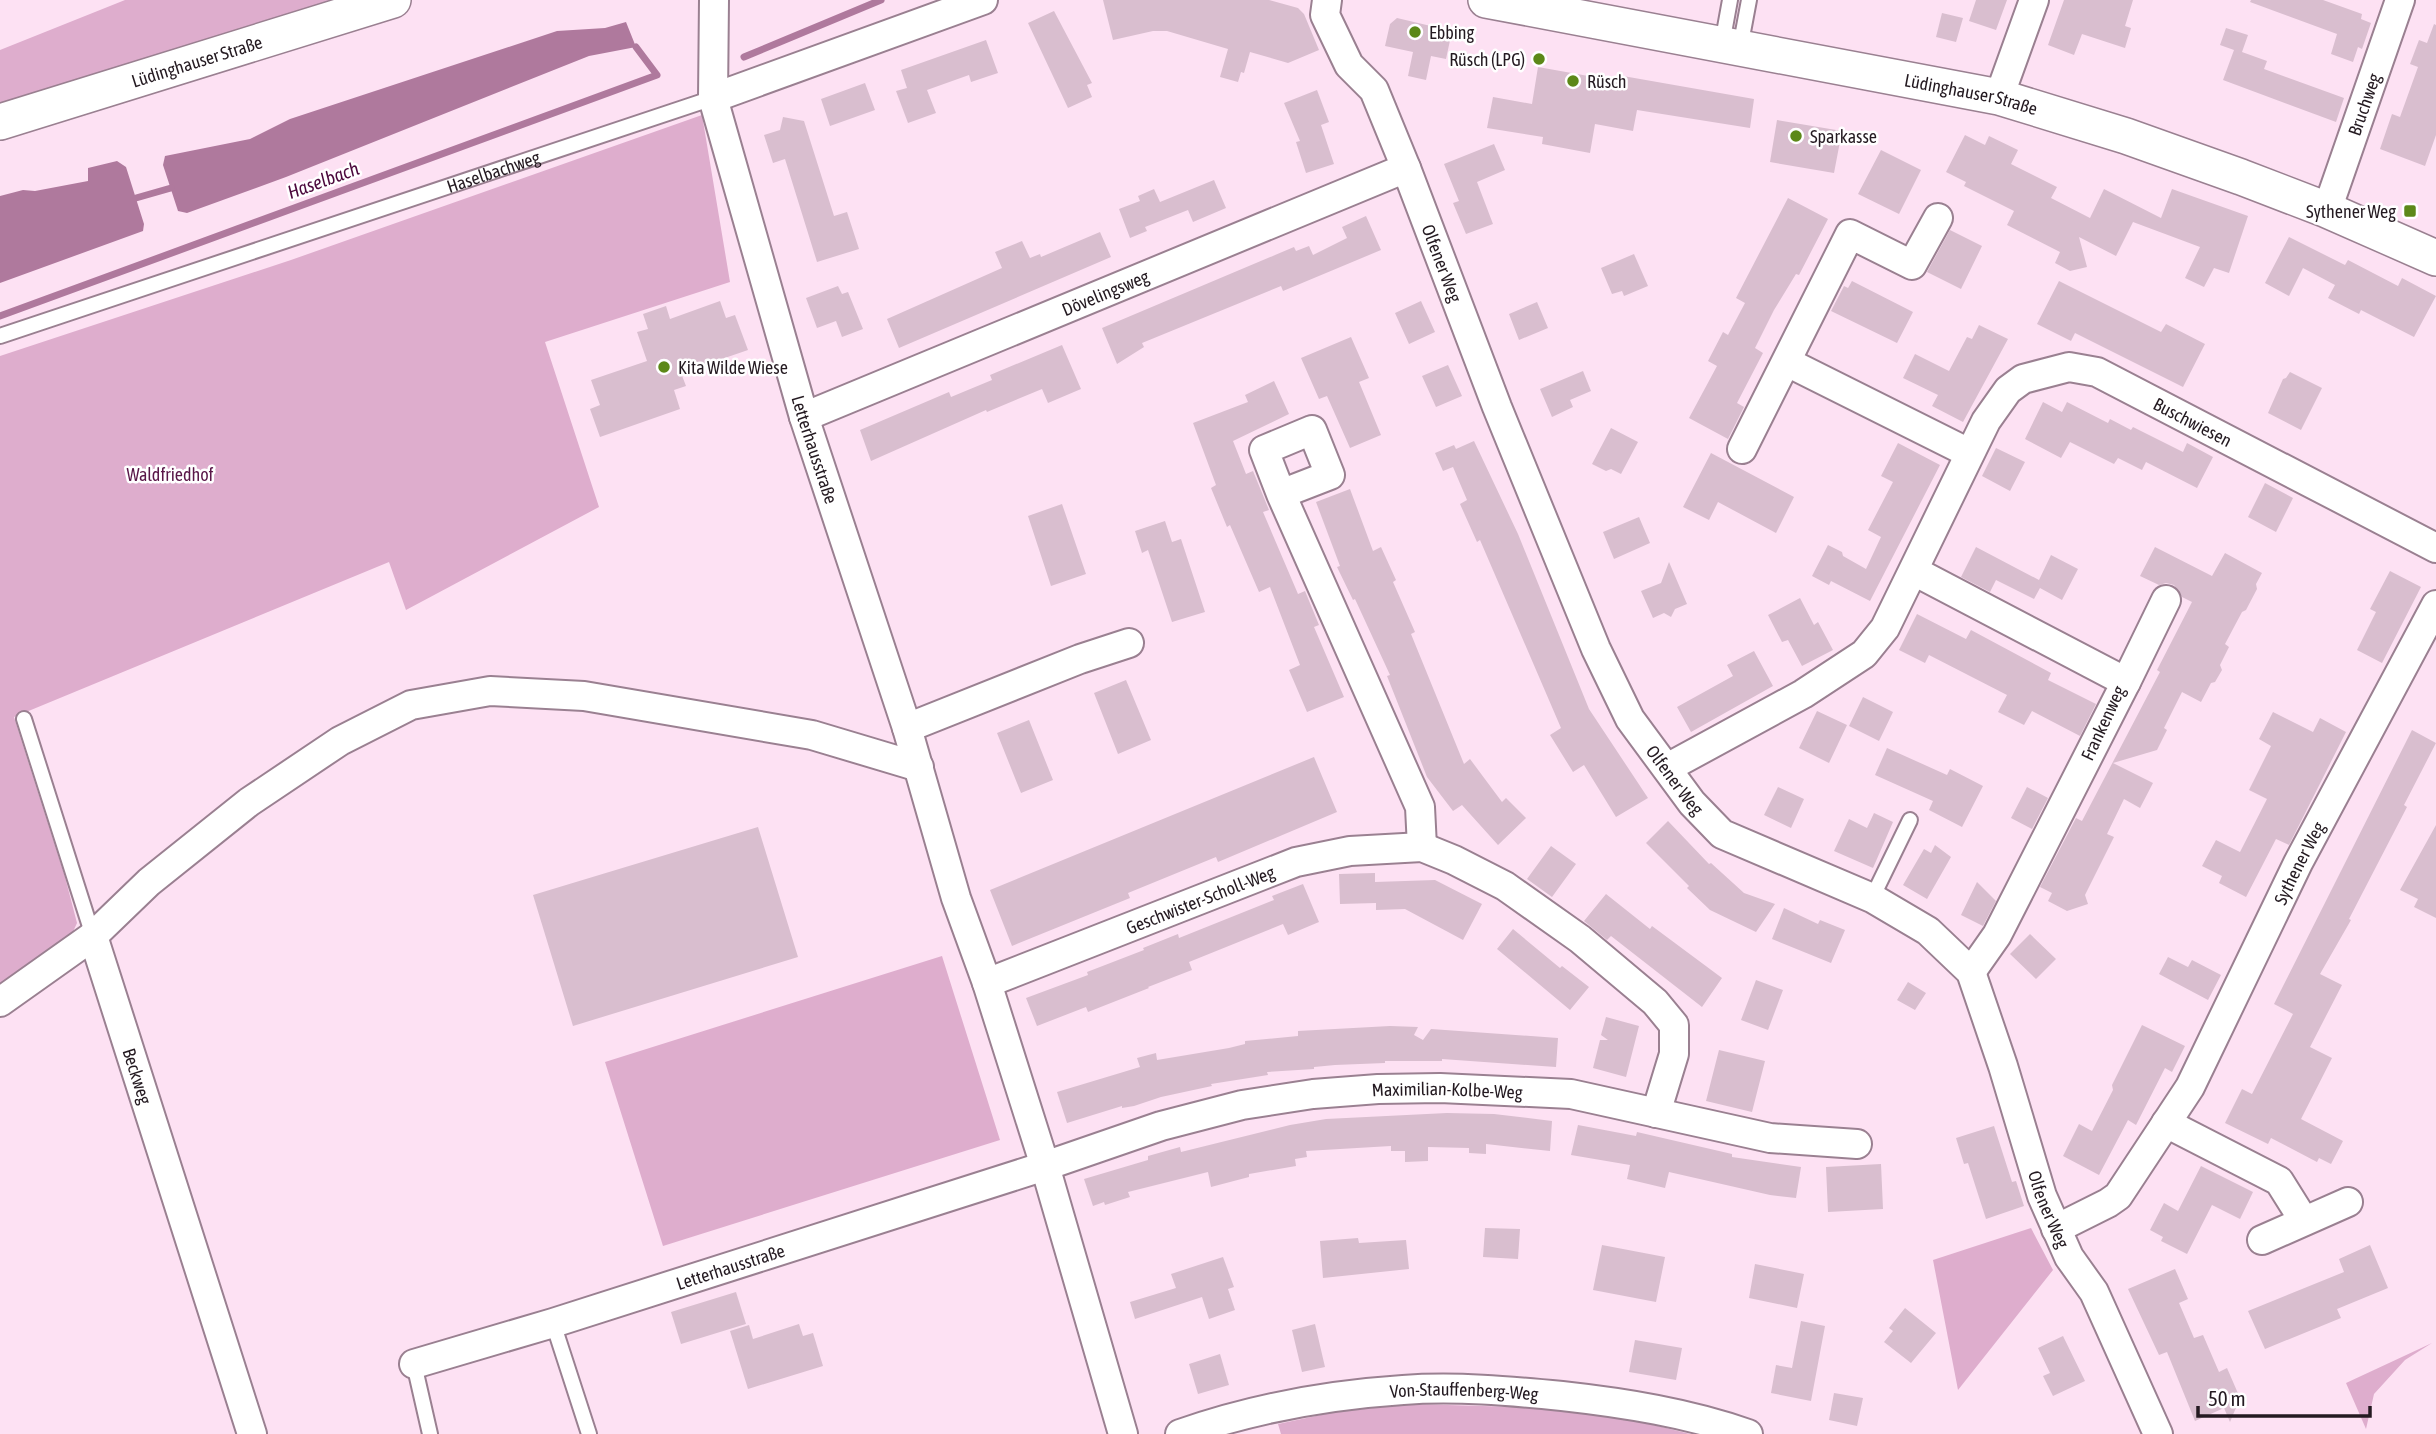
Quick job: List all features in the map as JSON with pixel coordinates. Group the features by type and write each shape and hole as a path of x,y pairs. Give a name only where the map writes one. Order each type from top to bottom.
{"street":[{"name":"Lüdinghauser Straße","path":"0,122 393,0"},
{"name":"Letterhausstraße","path":"714,0 713,98 804,417 907,729 956,898 987,983 1045,1166 1123,1434"},
{"name":"Haselbachweg","path":"713,98 983,0"},
{"name":"Olfener Weg","path":"1327,0 1325,15 1349,65 1374,90 1497,407 1596,649 1630,719 1692,803 1722,834 1872,898 1928,932 1970,972 2003,1066 2042,1196 2070,1257 2094,1292 2158,1434"},
{"name":"Lüdinghauser Straße","path":"1486,0 1526,4 1999,97 2126,136 2327,210 2436,258"},
{"path":"1999,97 2034,0"},
{"name":"Bruchweg","path":"2327,210 2400,0"},
{"name":"Dövelingsweg","path":"804,417 1406,168"},
{"path":"1742,449 1850,234 1912,265 1937,218"},
{"path":"1787,362 1969,453"},
{"name":"Buschwiesen","path":"1667,768 1803,694 1864,654 1885,628 1986,421 2008,390 2024,379 2069,367 2096,372 2436,548"},
{"path":"1281,494 1330,475 1312,430 1264,450 1281,494 1420,807 1422,847"},
{"name":"Frankenweg","path":"1913,571 2126,682 1997,935 1970,972"},
{"path":"2126,682 2166,600"},
{"name":"Sythener Weg","path":"2056,1229 2118,1196 2190,1087 2298,863 2436,605"},
{"path":"907,729 1080,659 1129,643"},
{"path":"0,1002 93,936 149,883 249,802 340,741 411,705 490,691 584,696 812,735 919,767"},
{"name":"Geschwister-Scholl-Weg","path":"987,983 1296,862 1350,851 1422,847 1505,886 1580,939 1655,1002 1674,1025 1674,1054 1656,1113"},
{"name":"Beckweg","path":"93,936 252,1434"},
{"name":"Maximilian-Kolbe-Weg","path":"1045,1166 1161,1126 1242,1105 1313,1094 1378,1088 1571,1094 1770,1138 1857,1144"},
{"path":"2166,1123 2279,1181 2304,1222"},
{"name":"Letterhausstraße","path":"414,1364 1045,1166"},
{"path":"2262,1240 2348,1202"},
{"name":"Von-Stauffenberg-Weg","path":"1180,1434 1225,1418 1301,1402 1404,1390 1508,1391 1618,1402 1720,1424 1748,1434"}],"lane":[{"path":"1730,0 1731,46"},
{"path":"1731,46 1749,0"},
{"name":"Haselbachweg","path":"0,336 713,98"},
{"name":"Beckweg","path":"23,719 93,936"},
{"path":"1872,898 1910,820"},
{"path":"553,1322 589,1434"},
{"path":"414,1364 430,1434"}],"green space":[{"path":"125,0 337,0 0,114 0,50"},
{"name":"Waldfriedhof","path":"702,115 730,282 545,342 599,507 406,610 389,562 14,717 77,923 66,947 0,994 0,356 291,260"},
{"path":"942,956 1000,1140 663,1246 605,1062"},
{"path":"2031,1228 2053,1270 1958,1390 1933,1260"},
{"path":"2432,1343 2405,1360 2374,1394 2366,1429 2346,1383"},
{"path":"1412,1404 1549,1408 1646,1423 1690,1434 1281,1434 1278,1424 1335,1412"}],"shaded area":[{"path":"626,22 636,47 589,56 286,177 187,213 178,211 163,165 165,156 250,139 290,119 557,31 605,28"},
{"path":"117,161 126,167 144,224 143,231 0,283 0,196 88,181 88,168"}],"building":[{"path":"1103,0 1269,0 1298,8 1304,14 1319,50 1288,63 1250,52 1244,73 1241,72 1238,82 1220,77 1228,49 1167,31 1153,31 1113,40"},
{"path":"1976,0 2007,0 1996,30 1969,21"},
{"path":"2064,0 2133,0 2125,26 2131,28 2125,48 2082,34 2074,55 2048,45"},
{"path":"2323,0 2362,14 2361,19 2371,23 2362,49 2358,47 2353,62 2331,54 2337,34 2250,2"},
{"path":"1054,11 1092,83 1087,85 1092,97 1068,108 1028,23"},
{"path":"1942,13 1963,18 1956,42 1936,37"},
{"path":"1397,18 1452,31 1446,59 1431,56 1426,80 1408,76 1413,52 1385,46 1390,24"},
{"path":"2434,24 2436,135 2425,166 2380,149 2392,114 2400,117 2418,67 2410,64 2419,40 2427,43"},
{"path":"2226,28 2248,35 2242,52 2267,61 2264,69 2344,98 2336,122 2223,80 2234,50 2220,45"},
{"path":"986,40 998,73 971,82 969,75 927,90 936,113 908,123 896,91 907,88 901,70"},
{"path":"1538,67 1622,82 1623,76 1754,99 1750,128 1637,110 1633,131 1595,124 1590,153 1542,144 1543,137 1487,128 1493,97 1532,104"},
{"path":"865,83 875,110 830,126 821,99"},
{"path":"1317,90 1329,122 1321,125 1334,164 1306,173 1296,142 1300,141 1284,103"},
{"path":"783,117 804,121 834,216 847,212 859,249 817,262 785,159 773,163 764,135 780,130"},
{"path":"1777,120 1842,131 1834,173 1770,162"},
{"path":"1965,135 1985,145 1989,136 2018,150 2011,164 2057,187 2051,198 2090,218 2104,189 2161,218 2172,189 2248,216 2229,273 2214,268 2204,287 2185,278 2200,247 2133,222 2116,256 2079,237 2087,267 2070,271 2055,263 2060,252 2007,225 2014,211 1964,186 1966,182 1946,172"},
{"path":"1494,144 1505,170 1477,182 1493,224 1466,234 1453,203 1459,201 1444,164"},
{"path":"1881,150 1921,170 1899,214 1858,194"},
{"path":"1214,180 1226,208 1193,222 1188,210 1145,227 1147,231 1130,238 1119,209 1140,201 1138,196 1154,189 1160,202"},
{"path":"1788,198 1828,219 1799,275 1796,274 1774,310 1755,348 1763,353 1737,403 1744,407 1728,439 1689,418 1717,366 1708,361 1723,332 1728,335 1745,303 1736,298"},
{"path":"1366,216 1381,250 1283,291 1281,286 1142,343 1144,347 1117,364 1102,328 1294,247 1296,251 1309,246 1313,255 1347,238 1342,227"},
{"path":"1950,230 1982,246 1961,289 1927,272"},
{"path":"1100,232 1111,257 899,348 887,319 1002,268 995,252 1022,241 1030,258 1040,254 1041,257"},
{"path":"2289,237 2345,265 2348,260 2398,286 2402,278 2436,296 2414,337 2361,310 2359,314 2328,298 2335,285 2303,268 2289,296 2265,283"},
{"path":"1634,254 1648,286 1624,296 1622,291 1612,294 1601,268"},
{"path":"1852,281 1913,312 1897,343 1831,311 1844,286 1848,288"},
{"path":"2059,281 2161,332 2166,324 2205,344 2183,387 2075,333 2071,341 2037,324"},
{"path":"838,286 842,294 848,292 863,329 842,337 836,321 817,328 806,298"},
{"name":"Kita Wilde Wiese","path":"720,301 726,318 735,315 748,350 681,373 686,386 674,390 680,409 600,437 590,409 600,405 591,380 647,361 637,332 648,329 643,314 666,306 670,319"},
{"path":"1421,301 1435,332 1409,344 1395,313"},
{"path":"1537,302 1548,328 1519,340 1509,314"},
{"path":"1979,325 2008,339 1963,422 1932,406 1938,395 1903,378 1915,354 1949,371 1967,337 1972,339"},
{"path":"1351,337 1369,378 1359,382 1381,435 1350,448 1327,396 1319,399 1301,358"},
{"path":"1062,345 1081,389 1048,403 1042,389 987,412 986,410 871,461 860,430 949,392 951,397 992,380 990,375"},
{"path":"1448,365 1462,396 1436,407 1422,376"},
{"path":"1583,371 1591,391 1570,400 1573,407 1552,417 1540,389"},
{"path":"2290,372 2322,388 2301,430 2268,413 2283,379"},
{"path":"1274,381 1289,414 1233,441 1246,474 1253,471 1269,510 1263,512 1298,594 1305,591 1319,625 1314,627 1344,697 1307,712 1289,670 1300,665 1270,587 1259,592 1230,525 1227,527 1211,488 1216,485 1193,423 1248,402 1245,395"},
{"path":"2043,402 2062,412 2067,402 2108,423 2110,419 2131,430 2133,427 2183,452 2187,443 2213,457 2197,488 2146,462 2142,470 2118,458 2114,464 2070,442 2061,458 2025,439"},
{"path":"1611,428 1638,442 1621,474 1592,464"},
{"path":"1474,441 1518,534 1589,709 1648,798 1616,817 1584,765 1573,772 1550,735 1561,728 1480,540 1477,542 1460,504 1467,500 1453,467 1443,471 1435,453 1454,445 1456,449"},
{"path":"1898,443 1940,465 1870,601 1831,581 1829,585 1812,576 1828,545 1866,569 1881,537 1868,530 1893,482 1881,476"},
{"path":"1996,448 2025,462 2010,491 1982,476"},
{"path":"1711,453 1794,497 1776,533 1718,502 1709,520 1683,507"},
{"path":"2265,483 2293,498 2276,532 2248,517"},
{"path":"1350,489 1373,551 1381,547 1396,580 1393,582 1415,632 1411,634 1464,764 1470,759 1502,802 1506,798 1526,818 1498,845 1462,805 1453,811 1427,777 1387,676 1390,675 1337,567 1340,566 1316,502"},
{"path":"1062,504 1086,574 1051,586 1028,516"},
{"path":"1639,517 1650,543 1614,559 1603,532"},
{"path":"1165,521 1172,542 1181,539 1205,612 1172,622 1148,550 1142,553 1135,531"},
{"path":"1976,547 2039,580 2051,555 2078,569 2062,600 2040,588 2034,599 1996,580 1990,592 1961,577"},
{"path":"2155,547 2212,576 2225,553 2262,573 2256,584 2257,589 2225,644 2229,647 2220,665 2222,670 2201,702 2182,692 2164,728 2167,730 2157,750 2113,763 2153,783 2140,808 2124,799 2107,834 2114,837 2085,895 2088,904 2067,911 2048,901 2052,893 2040,887 2076,818 2082,821 2160,672 2157,670 2192,602 2182,597 2174,585 2159,585 2140,576"},
{"path":"1669,562 1687,604 1675,609 1671,617 1664,613 1653,618 1641,591 1661,583"},
{"path":"2390,571 2421,587 2382,663 2357,650 2376,612 2370,609"},
{"path":"1800,598 1814,625 1818,622 1833,650 1802,666 1788,640 1782,642 1768,615"},
{"path":"1917,614 1966,639 1971,630 2051,673 2048,680 2096,704 2080,736 2032,711 2024,725 1998,712 2007,695 1929,655 1925,663 1899,650"},
{"path":"1754,651 1773,686 1691,732 1677,707 1733,676 1727,665"},
{"path":"1126,680 1151,740 1118,754 1094,693"},
{"path":"1863,697 1893,712 1879,741 1849,726"},
{"path":"1817,711 1847,725 1829,763 1799,748"},
{"path":"2273,712 2313,732 2320,718 2346,732 2289,845 2276,839 2246,897 2219,883 2222,876 2202,866 2216,840 2240,852 2267,799 2249,790 2271,746 2259,739"},
{"path":"1029,720 1053,780 1021,793 997,733"},
{"path":"2412,730 2436,743 2404,805 2407,807 2349,919 2351,920 2320,974 2342,985 2310,1047 2332,1058 2301,1119 2343,1141 2331,1164 2319,1158 2317,1162 2271,1138 2268,1144 2225,1123 2242,1089 2252,1094 2293,1014 2274,1004"},
{"path":"1887,748 1947,775 1950,769 1983,786 1962,827 1929,810 1933,801 1875,775"},
{"path":"1314,757 1337,812 1218,862 1216,857 1128,893 1130,898 1012,946 990,890"},
{"path":"1778,787 1804,799 1791,828 1764,815"},
{"path":"2027,787 2048,798 2032,829 2011,818"},
{"path":"1874,813 1893,822 1873,868 1834,851 1849,819 1867,828"},
{"path":"1668,821 1709,864 1744,893 1775,904 1756,932 1710,910 1646,843"},
{"path":"2436,825 2436,918 2414,907 2418,899 2400,890"},
{"path":"758,827 798,957 573,1026 533,895"},
{"path":"1935,845 1951,857 1927,899 1903,885 1924,849 1931,853"},
{"path":"1551,846 1576,864 1552,897 1527,879"},
{"path":"1375,873 1375,882 1435,880 1482,904 1463,940 1405,909 1376,910 1376,903 1340,904 1339,874"},
{"path":"1977,882 1996,901 1983,926 1961,915"},
{"path":"1303,884 1319,922 1288,935 1283,924 1189,962 1192,970 1149,988 1088,1012 1086,1007 1037,1026 1026,998 1088,975 1087,972 1178,934 1179,938 1274,900 1272,896"},
{"path":"1606,894 1650,929 1652,926 1722,978 1702,1007 1611,936 1607,940 1584,921"},
{"path":"1784,908 1818,924 1820,920 1845,930 1831,963 1772,939"},
{"path":"1513,929 1560,968 1562,966 1589,987 1570,1010 1497,949"},
{"path":"2030,934 2056,959 2036,979 2010,954"},
{"path":"2168,957 2188,967 2192,960 2221,975 2208,1000 2159,974"},
{"path":"1756,980 1783,990 1768,1030 1741,1020"},
{"path":"1908,982 1926,993 1915,1010 1897,1000"},
{"path":"1606,1017 1639,1026 1626,1077 1593,1068 1600,1040 1608,1040 1601,1035"},
{"path":"2142,1025 2185,1046 2172,1072 2165,1068 2136,1125 2128,1120 2099,1175 2063,1156 2079,1124 2092,1131"},
{"path":"1418,1027 1414,1035 1423,1040 1431,1029 1558,1038 1556,1067 1442,1059 1385,1061 1267,1072 1268,1075 1211,1084 1212,1086 1134,1106 1122,1106 1067,1123 1057,1092 1140,1067 1137,1058 1156,1053 1157,1060 1229,1048 1245,1044 1245,1041 1298,1036 1298,1031"},
{"path":"1719,1050 1765,1061 1752,1112 1706,1101"},
{"path":"1447,1113 1494,1114 1552,1121 1550,1151 1486,1144 1486,1154 1469,1153 1469,1148 1428,1147 1428,1161 1405,1162 1405,1151 1391,1151 1391,1146 1306,1151 1307,1157 1295,1159 1296,1166 1249,1174 1249,1177 1211,1187 1208,1172 1128,1192 1130,1197 1093,1206 1084,1179 1148,1160 1148,1156 1180,1147 1181,1152 1290,1125 1326,1119"},
{"path":"1578,1125 1636,1136 1637,1132 1732,1154 1732,1157 1801,1167 1796,1198 1770,1195 1669,1172 1665,1188 1627,1179 1630,1165 1571,1155"},
{"path":"1994,1126 2012,1182 2016,1181 2024,1206 1986,1219 1968,1163 1964,1164 1956,1138"},
{"path":"1881,1164 1883,1209 1828,1212 1826,1167"},
{"path":"2201,1166 2253,1192 2240,1219 2212,1205 2187,1254 2161,1241 2163,1237 2150,1230 2164,1203 2178,1211"},
{"path":"1485,1228 1520,1229 1518,1259 1483,1257"},
{"path":"1358,1238 1359,1243 1406,1240 1409,1269 1323,1278 1320,1241"},
{"path":"1602,1245 1665,1257 1656,1302 1593,1290"},
{"path":"2370,1245 2388,1288 2337,1309 2341,1318 2265,1349 2248,1311 2344,1272 2339,1259"},
{"path":"1223,1257 1234,1287 1228,1289 1235,1310 1209,1319 1202,1297 1135,1319 1130,1302 1176,1288 1171,1274"},
{"path":"1755,1264 1804,1274 1797,1308 1749,1298"},
{"path":"2175,1269 2188,1299 2179,1303 2194,1338 2203,1335 2219,1372 2227,1368 2240,1398 2230,1422 2224,1408 2195,1421 2167,1352 2159,1355 2128,1289"},
{"path":"736,1292 746,1324 681,1344 671,1312"},
{"path":"1905,1308 1936,1333 1911,1363 1884,1342 1893,1331 1889,1328"},
{"path":"1801,1321 1825,1326 1811,1401 1771,1393 1776,1365 1792,1368"},
{"path":"799,1324 803,1336 813,1333 823,1366 748,1389 730,1331 749,1325 753,1339"},
{"path":"1315,1324 1325,1367 1302,1372 1292,1330"},
{"path":"2063,1336 2085,1381 2053,1396 2043,1376 2050,1373 2038,1348"},
{"path":"1635,1340 1682,1348 1676,1380 1629,1372"},
{"path":"1220,1354 1229,1385 1198,1394 1189,1364"},
{"path":"1834,1393 1863,1398 1857,1426 1829,1420"}],"waterway":[{"name":"Haselbach","path":"744,57 881,0"},
{"name":"Haselbach","path":"0,316 657,75 636,47"},
{"path":"136,198 171,188"}],"place":[{"name":"Ebbing","path":"1415,32"},
{"name":"Rüsch (LPG)","path":"1539,59"},
{"name":"Rüsch","path":"1573,81"},
{"name":"Sparkasse","path":"1796,136"},
{"name":"Sythener Weg","path":"2410,211"},
{"name":"Kita Wilde Wiese","path":"664,367"}]}
